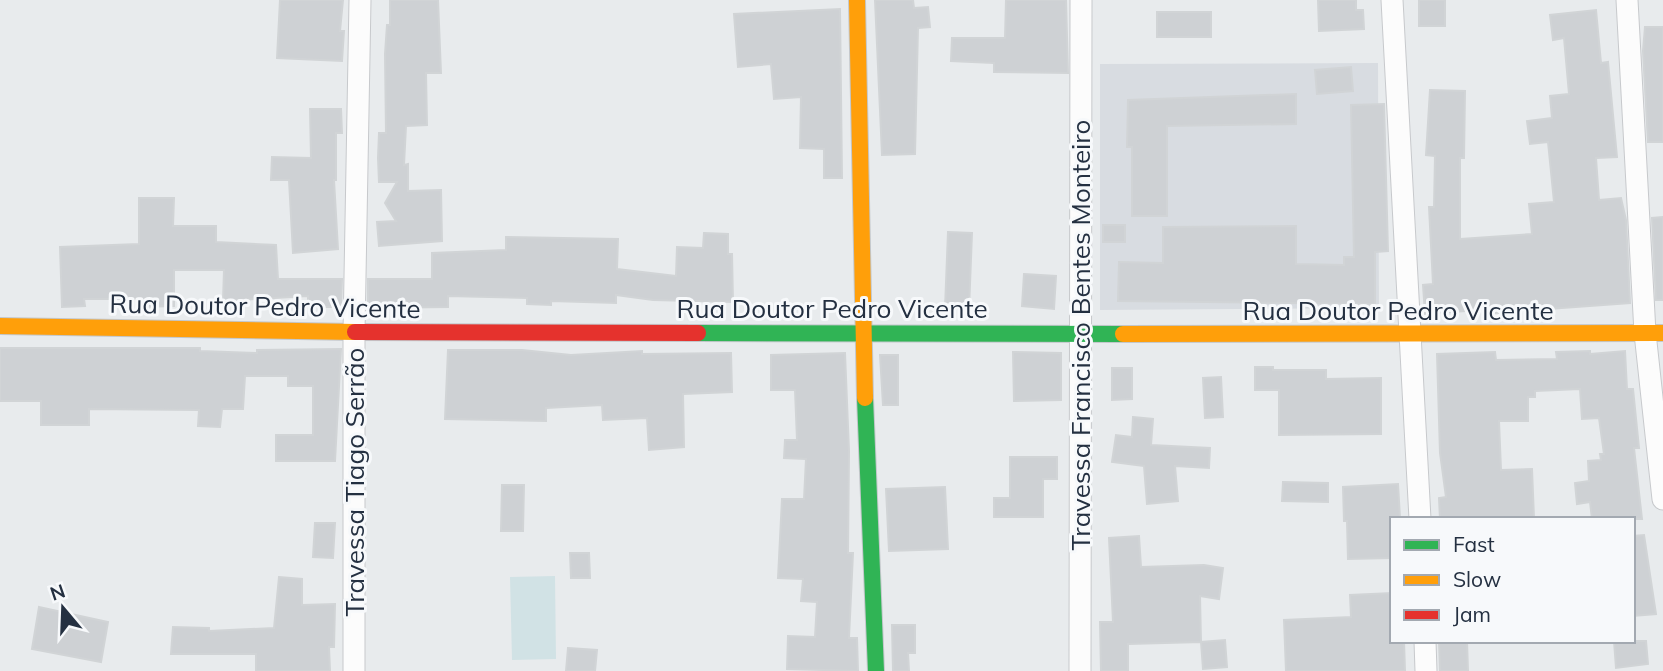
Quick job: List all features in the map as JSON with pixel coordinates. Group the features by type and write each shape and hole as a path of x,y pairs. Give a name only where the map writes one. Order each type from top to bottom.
{"street":[{"name":"Travessa Tiago Serrão","path":"354,671 354,332 360,0"},
{"path":"857,0 862,333 876,671"},
{"name":"Travessa Francisco Bentes Monteiro","path":"1080,0 1080,671"},
{"path":"1392,0 1420,517"},
{"path":"1627,0 1654,333 1663,499"},
{"name":"Rua Doutor Pedro Vicente","path":"0,326 354,332 1412,335 1654,333"},
{"path":"1425,643 1426,671"}],"shaded area":[{"path":"1378,63 1379,308 1100,310 1100,64"},
{"path":"555,576 556,659 512,660 510,577"}],"building":[{"path":"280,0 343,0 340,31 344,31 342,61 277,58"},
{"path":"390,0 438,0 441,73 426,73 427,125 406,126 404,165 408,164 408,191 441,190 442,241 379,246 377,222 396,221 385,203 397,182 379,182 378,158 379,133 386,133 385,54 387,25 390,25"},
{"path":"875,0 913,0 914,8 928,7 930,27 918,28 915,154 882,155"},
{"path":"1006,0 1066,0 1068,73 994,72 994,63 951,61 952,38 1005,38"},
{"path":"1318,0 1356,0 1356,10 1363,10 1364,29 1319,31"},
{"path":"1419,0 1445,0 1445,26 1419,26"},
{"path":"840,9 842,178 824,178 824,149 800,148 801,97 774,99 771,64 738,67 734,14"},
{"path":"1596,10 1601,63 1608,62 1617,157 1596,158 1599,200 1621,198 1626,220 1630,303 1495,313 1494,309 1425,314 1423,285 1433,284 1429,207 1434,207 1435,156 1426,155 1430,90 1465,91 1464,158 1460,158 1460,239 1532,234 1529,204 1554,202 1548,142 1530,144 1527,121 1552,118 1550,96 1569,94 1564,38 1553,40 1550,15"},
{"path":"1157,12 1211,12 1211,37 1157,37"},
{"path":"1645,27 1663,27 1663,142 1648,142 1643,51"},
{"path":"1351,67 1353,91 1317,94 1315,70"},
{"path":"1296,94 1296,124 1167,126 1167,216 1132,216 1132,147 1127,147 1128,100"},
{"path":"1384,104 1388,251 1375,252 1375,304 1118,301 1119,262 1163,263 1163,227 1296,226 1296,264 1344,265 1344,257 1354,257 1351,105"},
{"path":"310,109 341,109 342,133 336,133 334,180 338,249 293,253 289,180 271,180 272,157 311,158"},
{"path":"139,198 174,198 173,226 216,226 216,242 276,245 278,279 342,279 341,307 308,307 308,296 223,301 224,270 174,270 174,306 139,307 139,299 84,299 85,306 62,307 60,247 139,244"},
{"path":"1663,217 1663,300 1656,300 1652,218"},
{"path":"1103,225 1125,225 1125,242 1103,242"},
{"path":"948,232 972,233 969,310 945,308"},
{"path":"704,233 728,234 728,254 732,254 733,302 653,300 616,295 616,303 551,301 551,305 527,304 527,298 448,296 448,307 368,308 368,279 432,279 432,253 506,250 506,237 618,239 617,269 676,276 677,247 703,248"},
{"path":"1024,274 1056,276 1054,309 1022,306"},
{"path":"0,348 200,348 200,351 257,353 257,350 341,349 335,461 276,461 276,435 313,435 313,386 288,386 288,376 245,376 243,409 222,409 220,427 198,426 199,410 89,409 89,425 41,425 41,401 0,401"},
{"path":"448,350 522,350 571,355 642,351 642,354 731,353 732,392 683,394 684,447 649,450 647,418 603,420 602,405 546,408 546,421 445,419"},
{"path":"1590,351 1590,354 1625,351 1627,389 1633,389 1639,448 1634,448 1642,519 1592,517 1590,502 1577,504 1575,483 1589,481 1588,461 1601,460 1600,454 1604,454 1599,418 1582,419 1580,389 1535,391 1535,397 1528,397 1528,421 1499,421 1501,470 1532,469 1534,517 1440,517 1439,498 1446,497 1440,453 1437,354 1495,352 1496,360 1557,359 1556,352"},
{"path":"1013,352 1061,353 1061,400 1014,401"},
{"path":"845,353 849,451 848,553 853,553 849,638 857,638 858,671 787,669 788,636 815,637 817,602 801,601 803,579 778,578 782,499 804,499 806,459 784,458 785,440 797,440 795,390 771,390 771,355"},
{"path":"880,355 898,355 898,405 883,405"},
{"path":"1255,367 1273,367 1273,370 1326,370 1326,379 1381,378 1381,434 1279,435 1279,390 1255,390"},
{"path":"1112,368 1132,368 1132,399 1112,400"},
{"path":"1221,377 1223,417 1205,418 1203,378"},
{"path":"1133,417 1153,419 1151,445 1210,448 1209,468 1175,466 1178,501 1147,504 1144,466 1112,462 1116,435 1132,437"},
{"path":"1010,457 1057,457 1057,479 1043,479 1043,517 994,517 994,498 1010,498"},
{"path":"1283,482 1328,483 1328,502 1282,501"},
{"path":"1398,484 1400,517 1390,517 1390,558 1348,559 1343,487"},
{"path":"502,485 524,485 523,531 501,531"},
{"path":"945,487 948,549 889,551 886,489"},
{"path":"315,523 335,523 333,558 313,557"},
{"path":"1644,535 1656,614 1635,616 1635,536"},
{"path":"1139,536 1141,567 1204,565 1223,568 1219,599 1200,596 1201,642 1128,644 1128,671 1101,671 1100,622 1113,622 1109,538"},
{"path":"570,553 589,553 590,578 571,578"},
{"path":"279,577 302,579 302,605 335,604 334,647 329,647 330,671 256,671 256,654 171,654 173,627 209,628 209,631 274,628"},
{"path":"1390,593 1390,643 1404,643 1405,671 1286,671 1284,620 1351,617 1350,595"},
{"path":"39,607 108,622 101,662 32,649"},
{"path":"892,625 915,625 915,653 908,653 909,671 893,671"},
{"path":"1225,640 1227,667 1203,669 1201,642"},
{"path":"1646,641 1648,664 1616,668 1614,643"},
{"path":"1439,643 1467,643 1468,671 1440,671"},
{"path":"568,648 597,650 595,671 566,671"}],"traffic: fast":[{"path":"698,333 1123,334"},
{"path":"865,398 876,671"}],"traffic: slow":[{"path":"857,0 865,398"},
{"path":"0,326 355,332"},
{"path":"1123,334 1663,333"}],"traffic: jam":[{"path":"355,332 698,333"}]}
